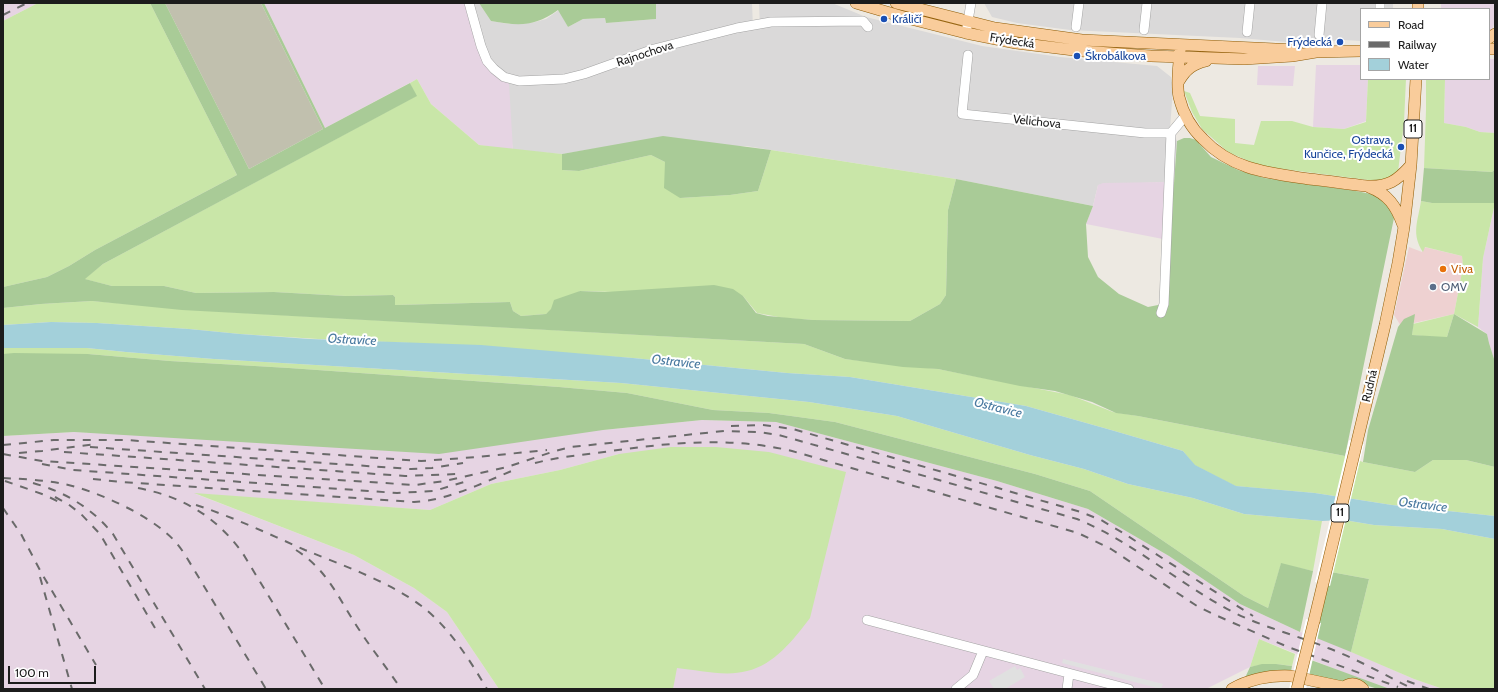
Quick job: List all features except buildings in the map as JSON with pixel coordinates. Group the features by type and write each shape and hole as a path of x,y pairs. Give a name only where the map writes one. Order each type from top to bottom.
{"main road":[{"name":"Frýdecká","path":"856,3 907,18 967,28 1019,32 1082,40 1292,49 1316,52"},
{"name":"Frýdecká","path":"896,3 967,28 1016,43 1050,47 1180,58 1216,59 1244,59 1292,56 1316,52 1360,51"},
{"path":"1181,44 1179,97 1186,115 1196,132 1209,146 1225,158 1241,165 1271,173 1367,186 1381,186 1390,183 1400,177 1410,165"},
{"path":"1139,55 1162,61 1170,65 1179,81"},
{"path":"1179,81 1184,72 1192,65 1216,59"},
{"name":"Rudná","path":"1297,689 1357,442 1398,263 1404,228 1416,80"},
{"path":"1367,186 1380,191 1390,199 1398,212 1404,228"},
{"path":"1232,689 1244,683 1263,677 1282,675 1343,688 1347,685 1354,684 1363,689"},
{"path":"1247,689 1284,681 1308,683 1331,689"}],"street":[{"name":"Rajnochova","path":"469,3 481,46 487,61 504,77 519,81 564,79 584,74 654,49 737,28 771,22 863,21 868,27"},
{"path":"967,28 971,3"},
{"path":"1076,27 1079,3"},
{"path":"1144,30 1147,3"},
{"path":"1247,32 1250,3"},
{"path":"1319,35 1322,3"},
{"name":"Velichova","path":"968,55 962,114 1145,134 1171,133"},
{"path":"1162,313 1164,304 1171,133 1186,115"},
{"path":"867,620 1129,689"},
{"path":"956,689 973,675 983,651"},
{"path":"1067,689 1069,674"}],"shaded area":[{"path":"7,3 38,3 3,21 3,5"},
{"path":"165,3 261,3 323,129 249,169"},
{"path":"264,3 466,3 485,54 509,84 513,150 479,145 431,104 417,79 325,128"},
{"path":"467,3 479,3 491,21 509,24 531,23 546,19 559,10 568,27 583,19 605,18 606,23 656,19 656,3 752,3 753,28 760,27 759,3 832,3 866,17 982,46 1060,57 1157,66 1171,77 1173,88 1170,129 1177,141 1174,183 1164,182 1098,185 1093,206 956,179 746,146 600,148 562,154 513,150 504,92"},
{"path":"984,3 1393,3 1393,8 1360,8 1360,41 1345,40 1298,43 1240,38 1070,30 1017,23 992,17"},
{"path":"1441,3 1495,3 1495,20 1492,31 1490,33 1490,8 1441,8"},
{"path":"1490,59 1495,59 1495,133 1480,132 1466,127 1444,123 1445,80 1490,80"},
{"path":"1316,65 1360,65 1360,80 1368,80 1366,121 1344,129 1313,127"},
{"path":"1258,66 1295,66 1293,86 1257,85"},
{"path":"1164,182 1163,239 1086,224 1093,206 1098,185 1103,183"},
{"path":"1495,203 1495,362 1487,334 1478,327 1483,258"},
{"path":"1409,247 1422,252 1424,247 1462,256 1463,267 1454,314 1401,326 1394,315"},
{"path":"702,420 776,422 997,481 1088,509 1169,556 1240,604 1300,632 1320,638 1414,679 1443,689 1390,689 1259,639 1250,667 1206,689 624,689 619,454 560,470 491,484 430,510 196,494 354,555 414,588 447,612 499,689 3,689 3,436 74,432 125,434 603,430"},
{"path":"1063,659 1163,684 1161,689 1062,663"},
{"path":"1015,666 1017,670 1020,668 1025,677 1005,689 994,689 989,681"}],"green space":[{"path":"38,3 150,3 237,175 47,277 3,287 3,21"},
{"path":"150,3 165,3 249,169 323,129 261,3 264,3 325,128 410,83 417,96 103,264 85,279 112,286 164,286 196,293 274,292 346,296 393,295 395,297 395,305 510,302 513,311 521,316 546,314 551,309 554,300 580,291 605,292 714,285 733,289 743,296 756,313 768,316 813,320 910,321 940,304 946,295 948,210 956,179 1093,206 1086,224 1088,257 1098,277 1119,294 1148,307 1168,303 1171,187 1174,183 1177,141 1184,138 1190,138 1196,140 1211,157 1238,170 1264,178 1376,195 1389,207 1394,218 1345,456 1116,413 1092,402 1055,391 1020,386 938,369 903,367 845,359 804,344 182,310 92,301 3,308 3,287 47,277 237,175"},
{"path":"479,3 656,3 656,19 606,23 605,18 583,19 568,27 558,10 541,20 526,24 510,24 491,21"},
{"path":"417,79 431,104 479,145 562,154 562,170 579,171 651,155 665,162 680,198 730,195 758,191 771,150 956,179 948,210 946,295 940,304 910,321 813,320 784,318 757,313 743,296 580,291 546,314 521,316 513,311 510,302 395,305 395,297 393,295 346,296 274,292 196,293 164,286 112,286 84,279 103,264 416,96 410,83"},
{"path":"1368,80 1406,80 1404,122 1398,172 1387,179 1376,181 1260,166 1228,152 1202,129 1192,112 1184,91 1190,93 1200,116 1235,119 1235,143 1254,145 1261,121 1292,121 1313,127 1344,129 1366,122"},
{"path":"1426,80 1445,80 1444,123 1466,127 1480,132 1495,133 1495,169 1492,172 1424,168"},
{"path":"663,136 771,150 758,191 730,195 680,198 664,188 665,162 651,155 579,171 562,170 562,154"},
{"path":"1424,168 1492,172 1495,169 1495,203 1432,203 1421,201"},
{"path":"1421,201 1432,203 1495,203 1483,258 1478,327 1454,314 1463,267 1462,256 1425,247 1423,252 1419,245 1416,227"},
{"path":"92,301 228,312 804,344 845,359 938,369 1070,395 1113,412 1345,456 1363,462 1415,472 1433,460 1466,460 1495,467 1495,516 1392,505 1315,493 1235,486 1194,465 1183,451 1111,430 1026,406 850,377 787,373 633,358 410,343 240,334 97,323 51,322 3,325 3,308"},
{"path":"1415,314 1412,335 1447,337 1454,314 1487,334 1495,362 1495,467 1466,460 1433,460 1415,472 1363,462 1368,430 1398,327 1404,319"},
{"path":"1454,314 1447,337 1412,335 1413,324"},
{"path":"3,348 87,348 214,359 621,383 809,402 897,416 1030,455 1084,469 1128,484 1193,498 1244,514 1322,521 1313,571 1281,564 1268,608 1244,596 1090,491 1035,474 835,422 769,413 713,410 627,393 559,387 170,361 88,354 3,354"},
{"path":"3,354 88,354 170,361 559,387 627,393 713,410 769,413 835,422 1035,474 1090,491 1244,596 1268,608 1281,563 1313,571 1300,632 1240,604 1169,556 1088,509 997,481 776,422 702,420 603,430 439,454 74,432 3,436"},
{"path":"671,447 716,447 769,452 846,472 810,618 804,626 783,650 775,657 757,668 739,673 730,673 677,668 673,689 499,689 447,612 414,588 354,555 194,493 430,510 491,484 560,470 619,454"},
{"path":"1344,520 1374,525 1442,529 1495,539 1495,689 1443,689 1414,679 1351,652 1369,579 1331,572"},
{"path":"1331,572 1369,579 1351,652 1314,637"},
{"path":"1259,639 1295,654 1292,666 1261,665 1250,667"},
{"path":"1311,660 1390,689 1378,689 1352,681 1345,682 1308,676"},
{"path":"1262,664 1292,666 1291,672 1244,680 1250,667"}],"water":[{"name":"Ostravice","path":"51,322 97,323 189,329 310,339 481,345 787,373 850,377 1026,406 1111,430 1183,451 1195,465 1236,486 1315,493 1392,505 1495,516 1495,539 1442,529 1374,525 1344,520 1322,521 1244,514 1193,498 1128,484 1084,469 1030,455 897,416 809,402 621,383 214,359 87,348 3,348 3,325"}],"pier":[{"path":"1349,440 1364,444 1330,586 1315,582"},
{"path":"1306,619 1321,623 1306,689 1289,689"}],"railway":[{"path":"3,15 27,3"},
{"path":"731,426 763,425 793,429 1081,512 1101,520 1123,533 1253,616"},
{"path":"3,454 42,461 415,485 445,481 507,467 571,447 724,431 758,432 779,435 1077,519 1098,528 1117,539 1192,588 1231,611 1255,622 1339,652 1413,689"},
{"path":"3,445 54,440 126,440 421,461 547,450"},
{"path":"535,463 651,446 698,442 721,442 768,446 792,451 1078,533 1111,549 1197,606 1213,614 1288,647 1398,687"},
{"path":"19,453 96,444"},
{"path":"90,447 411,469 432,468 463,463"},
{"path":"64,452 405,476 457,474"},
{"path":"42,464 73,470 397,493 434,491 464,482"},
{"path":"93,479 414,502 427,501 453,494 514,470"},
{"path":"3,478 56,483 89,491 144,517 165,532 185,554 266,689"},
{"path":"5,481 45,495 59,502"},
{"path":"33,483 56,491 77,502 96,516 113,534 205,689"},
{"path":"138,488 183,502 209,518 231,539 242,552 325,689"},
{"path":"55,497 68,504 81,514 100,534 155,628"},
{"path":"196,505 237,520 367,575 397,590 424,608 443,626 466,656 487,689"},
{"path":"3,508 21,534 42,574 96,665"},
{"path":"296,550 317,567 325,577 401,689"},
{"path":"40,577 72,689"},
{"path":"1407,681 1429,689"}],"place":[{"name":"Králičí","path":"884,19"},
{"name":"Frýdecká","path":"1340,42"},
{"name":"Škrobálkova","path":"1077,56"},
{"name":"Ostrava, Kunčice, Frýdecká","path":"1401,147"},
{"name":"Viva","path":"1443,269"},
{"name":"OMV","path":"1433,287"}]}
